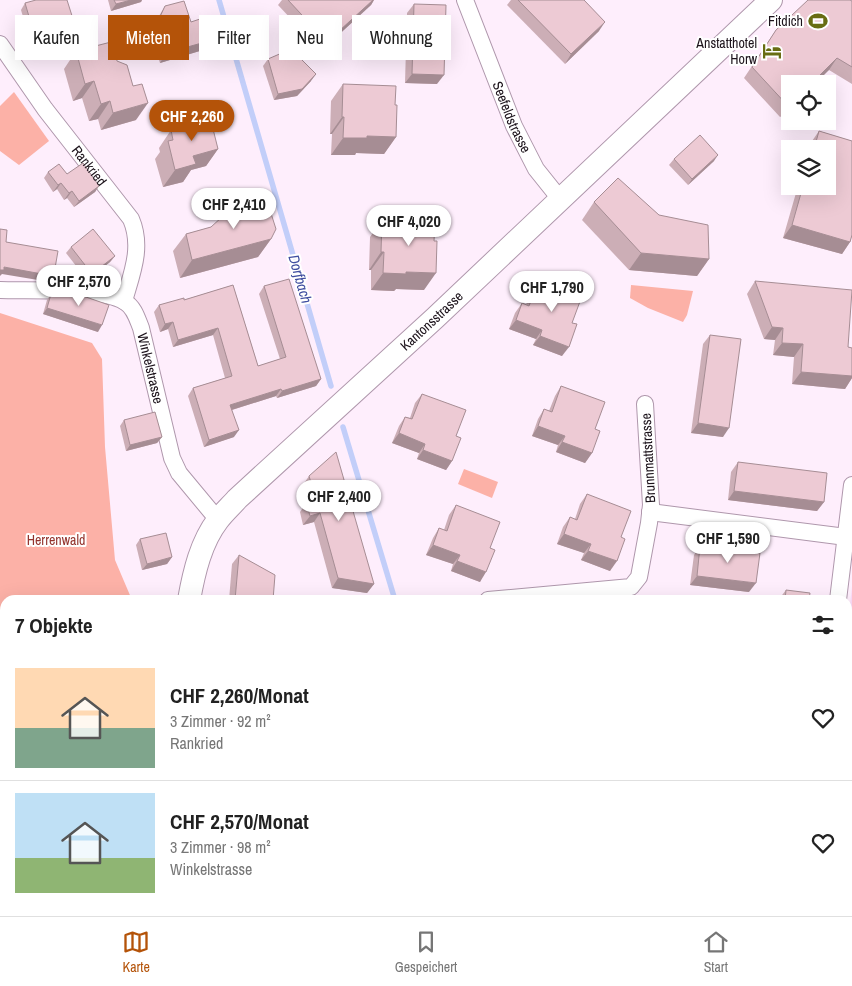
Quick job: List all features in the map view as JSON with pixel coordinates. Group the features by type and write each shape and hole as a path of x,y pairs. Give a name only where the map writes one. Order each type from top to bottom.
{"main road":[{"name":"Kantonsstrasse","path":"190,595 192,579 201,550 218,520 237,499 435,318 771,0"}],"street":[{"name":"Seefeldstrasse","path":"465,0 514,126 536,169 560,199"},
{"name":"Rankried","path":"0,44 45,109 131,219 136,230 137,255 124,301"},
{"path":"0,290 92,292 124,301"},
{"name":"Winkelstrasse","path":"124,301 136,314 141,328 172,458 179,473 196,496 218,520"},
{"name":"Brunnmattstrasse","path":"543,595 631,587 639,577 650,512 646,404"},
{"path":"839,595 852,485"},
{"name":"Brunnmattstrasse","path":"650,512 846,537"}],"green space":[{"path":"14,92 49,141 19,165 0,151 0,106"},
{"path":"631,285 693,291 687,315 683,322 648,308 630,298"},
{"name":"Herrenwald","path":"0,313 92,343 102,359 105,447 115,560 130,595 0,595"},
{"path":"464,469 498,482 492,498 458,484"}],"building":[{"path":"36,0 67,0 72,15 29,15 25,3"},
{"path":"114,0 131,0 116,4"},
{"path":"288,0 373,0 357,15 352,15 352,19 342,28 342,15 302,15"},
{"path":"518,0 584,0 605,22 571,54"},
{"path":"808,0 850,0 852,1 852,67 837,58 820,75 781,75 781,98 752,67 776,30"},
{"path":"184,1 189,15 161,15 165,6"},
{"path":"414,4 446,5 446,15 414,15"},
{"path":"189,16 191,22 199,19 199,44 189,47"},
{"path":"108,43 108,60 117,60 127,65 133,86 142,84 148,103 113,113 110,101 101,104 94,81 85,84 78,60 98,60 98,45"},
{"path":"279,54 279,60 302,60 316,74 302,89 278,94 269,59"},
{"path":"412,60 444,60 444,75 412,74"},
{"path":"343,84 396,86 396,137 367,136 367,138 343,138"},
{"path":"204,117 211,121 218,149 193,156 196,164 175,170 168,141 173,140 171,130 177,129 180,123"},
{"path":"819,131 852,141 852,235 850,242 792,225 800,195 836,195 836,140 816,140"},
{"path":"700,135 718,155 692,179 674,159"},
{"path":"83,163 99,186 79,201 72,191 69,193 61,183 58,185 48,172 59,164 67,174"},
{"path":"618,178 659,215 708,225 709,259 641,253 594,202"},
{"path":"256,193 268,204 276,229 271,239 192,260 186,234 211,227 234,206 238,210"},
{"path":"382,220 435,221 434,241 437,241 436,273 383,273 384,252 381,252"},
{"path":"0,229 7,230 6,242 58,251 54,274 42,274 4,267 4,270 0,270"},
{"path":"93,229 115,256 92,274 71,247"},
{"path":"289,279 321,379 230,405 239,430 209,440 193,388 232,376 218,328 178,340 173,322 165,324 159,305 184,298 184,300 233,285 258,366 286,357 264,286"},
{"path":"539,280 582,296 572,323 577,324 569,347 540,336 542,330 516,320 522,303 529,306"},
{"path":"755,281 852,290 848,347 852,348 852,376 801,372 803,344 782,343 783,328 772,327"},
{"path":"51,294 65,294 82,299 83,296 109,305 102,325 47,308"},
{"path":"710,335 741,339 729,428 698,423"},
{"path":"561,386 605,402 595,429 600,431 592,453 562,442 565,436 538,426 544,409 552,412"},
{"path":"422,394 466,410 456,436 461,438 452,461 423,450 425,444 399,433 405,417 412,419"},
{"path":"155,412 162,437 130,445 124,420"},
{"path":"336,452 374,584 338,578 320,513 310,516 306,502 316,500 309,476"},
{"path":"738,462 827,473 824,502 734,491"},
{"path":"587,494 631,511 621,537 625,539 617,561 588,551 591,544 564,534 570,517 577,520"},
{"path":"456,505 500,522 490,548 495,550 486,572 457,561 460,555 433,545 439,528 447,531"},
{"path":"166,533 172,557 147,564 140,539"},
{"path":"700,546 760,553 756,583 697,576"},
{"path":"239,555 275,575 273,595 235,595"},
{"path":"786,590 810,593 810,595 786,595"}],"waterway":[{"name":"Dorfbach","path":"219,0 331,386"},
{"name":"Dorfbach","path":"343,427 393,595"}],"place":[{"name":"Fitdich","path":"818,21"},
{"name":"Anstatthotel Horw","path":"772,51"}]}
